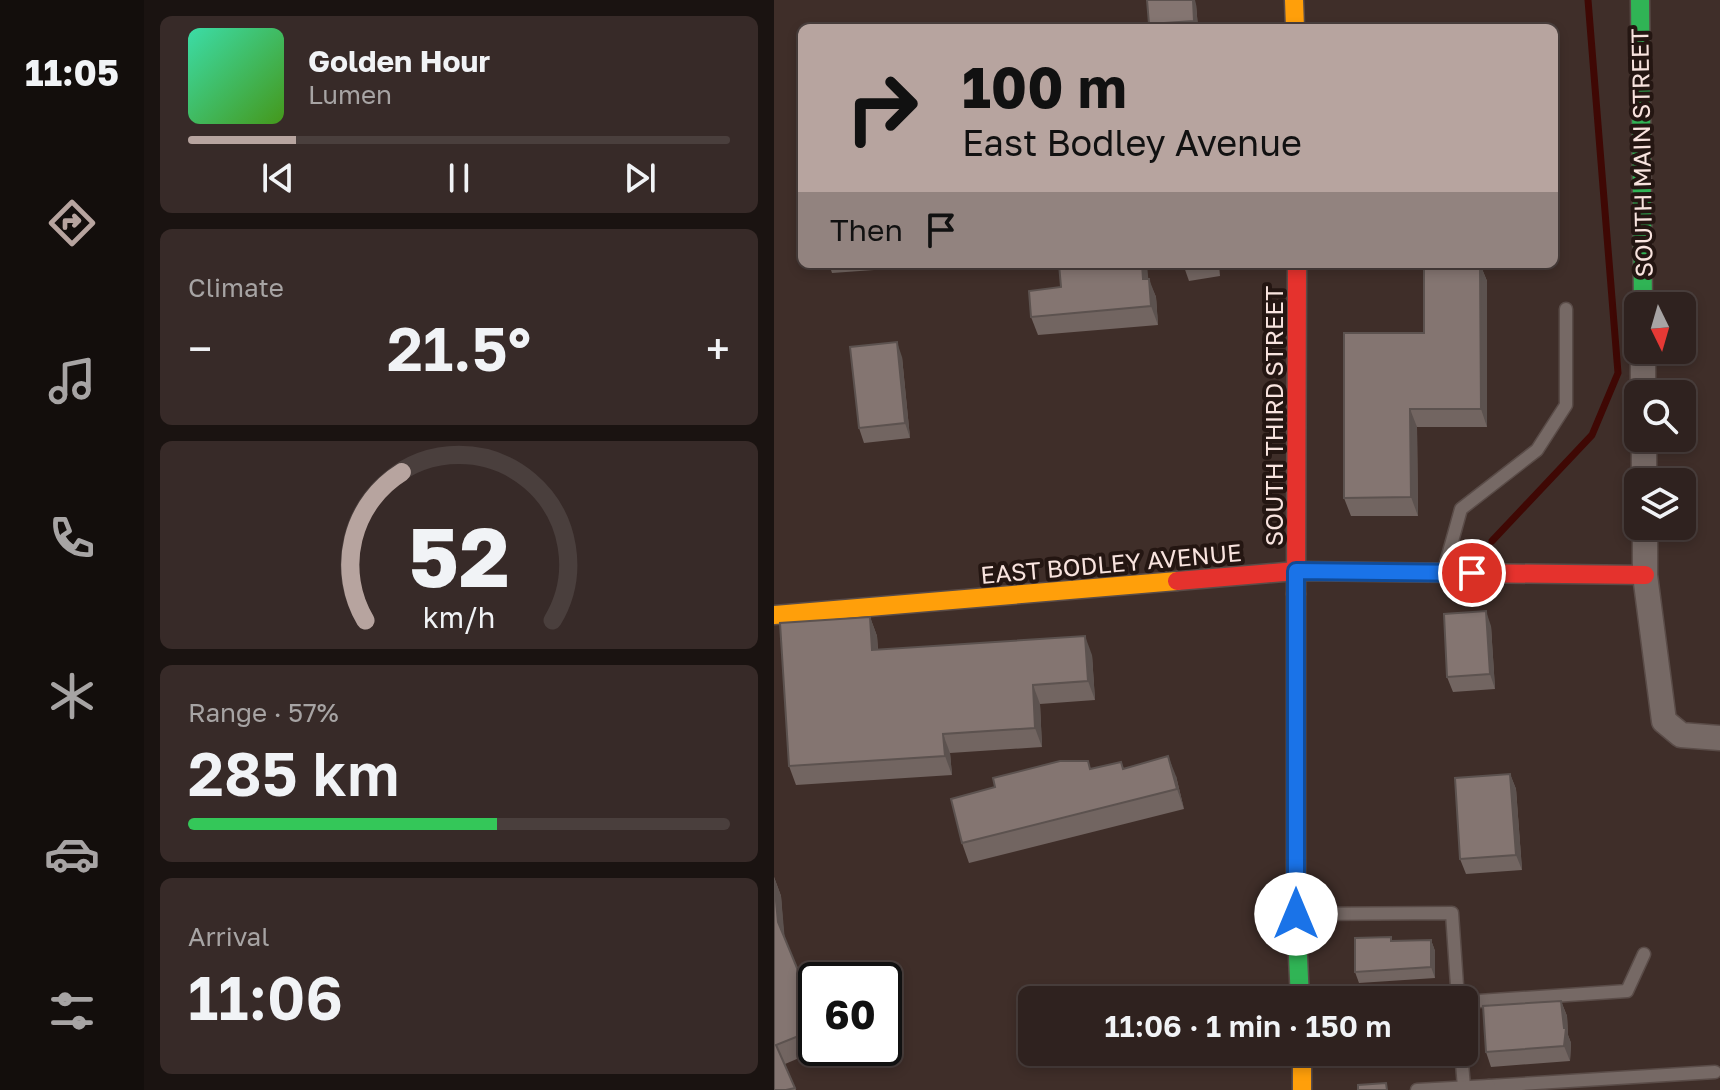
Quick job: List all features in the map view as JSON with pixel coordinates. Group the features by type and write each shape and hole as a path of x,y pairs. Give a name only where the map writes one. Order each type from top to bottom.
{"street":[{"path":"1294,0 1295,24"},
{"name":"SOUTH MAIN STREET","path":"1640,0 1643,292"},
{"name":"SOUTH THIRD STREET","path":"1297,268 1296,914 1299,986"},
{"path":"1645,540 1645,575 1664,721 1681,735 1720,738"},
{"name":"EAST BODLEY AVENUE","path":"774,615 1296,571 1645,575"},
{"path":"1302,1066 1302,1090"}],"lane":[{"path":"1443,573 1461,509 1537,450 1566,405 1566,309"},
{"path":"1296,914 1452,913 1457,986"},
{"path":"1478,1001 1627,991 1644,954"},
{"path":"1462,1066 1464,1087"},
{"path":"1417,1090 1715,1072"}],"building":[{"path":"1147,0 1193,0 1194,21 1149,24"},
{"path":"1059,268 1142,268 1143,279 1149,279 1151,306 1031,317 1029,291 1061,287"},
{"path":"1424,268 1480,268 1481,409 1410,409 1411,497 1344,498 1344,333 1424,333"},
{"path":"897,342 905,423 859,428 850,347"},
{"path":"1486,611 1490,674 1447,677 1444,614"},
{"path":"870,617 872,650 1085,636 1088,681 1033,685 1035,728 943,734 945,756 789,766 780,623"},
{"path":"1168,756 1177,789 962,843 951,799 995,787 993,778 1060,761 1088,761 1090,769 1121,762 1123,769"},
{"path":"1510,774 1516,855 1460,859 1455,778"},
{"path":"774,880 778,922 798,970 798,1036 776,1045 795,1088 774,1090"},
{"path":"1391,937 1391,941 1431,940 1431,967 1355,972 1355,938"},
{"path":"1561,1001 1566,1028 1564,1046 1486,1052 1483,1006"},
{"path":"1386,1083 1387,1090 1358,1090 1358,1085"}],"waterway":[{"path":"1492,541 1592,435 1618,373 1588,0"}],"traffic: fast":[{"path":"1640,0 1643,292"},
{"path":"1296,594 1296,914 1299,986"}],"traffic: slow":[{"path":"1294,0 1295,24"},
{"path":"774,615 1177,581"},
{"path":"1302,1066 1302,1090"}],"traffic: jam":[{"path":"1296,594 1297,268"},
{"path":"1177,581 1296,571 1645,575"}],"route":[{"path":"1296,914 1296,571 1472,573"}]}
